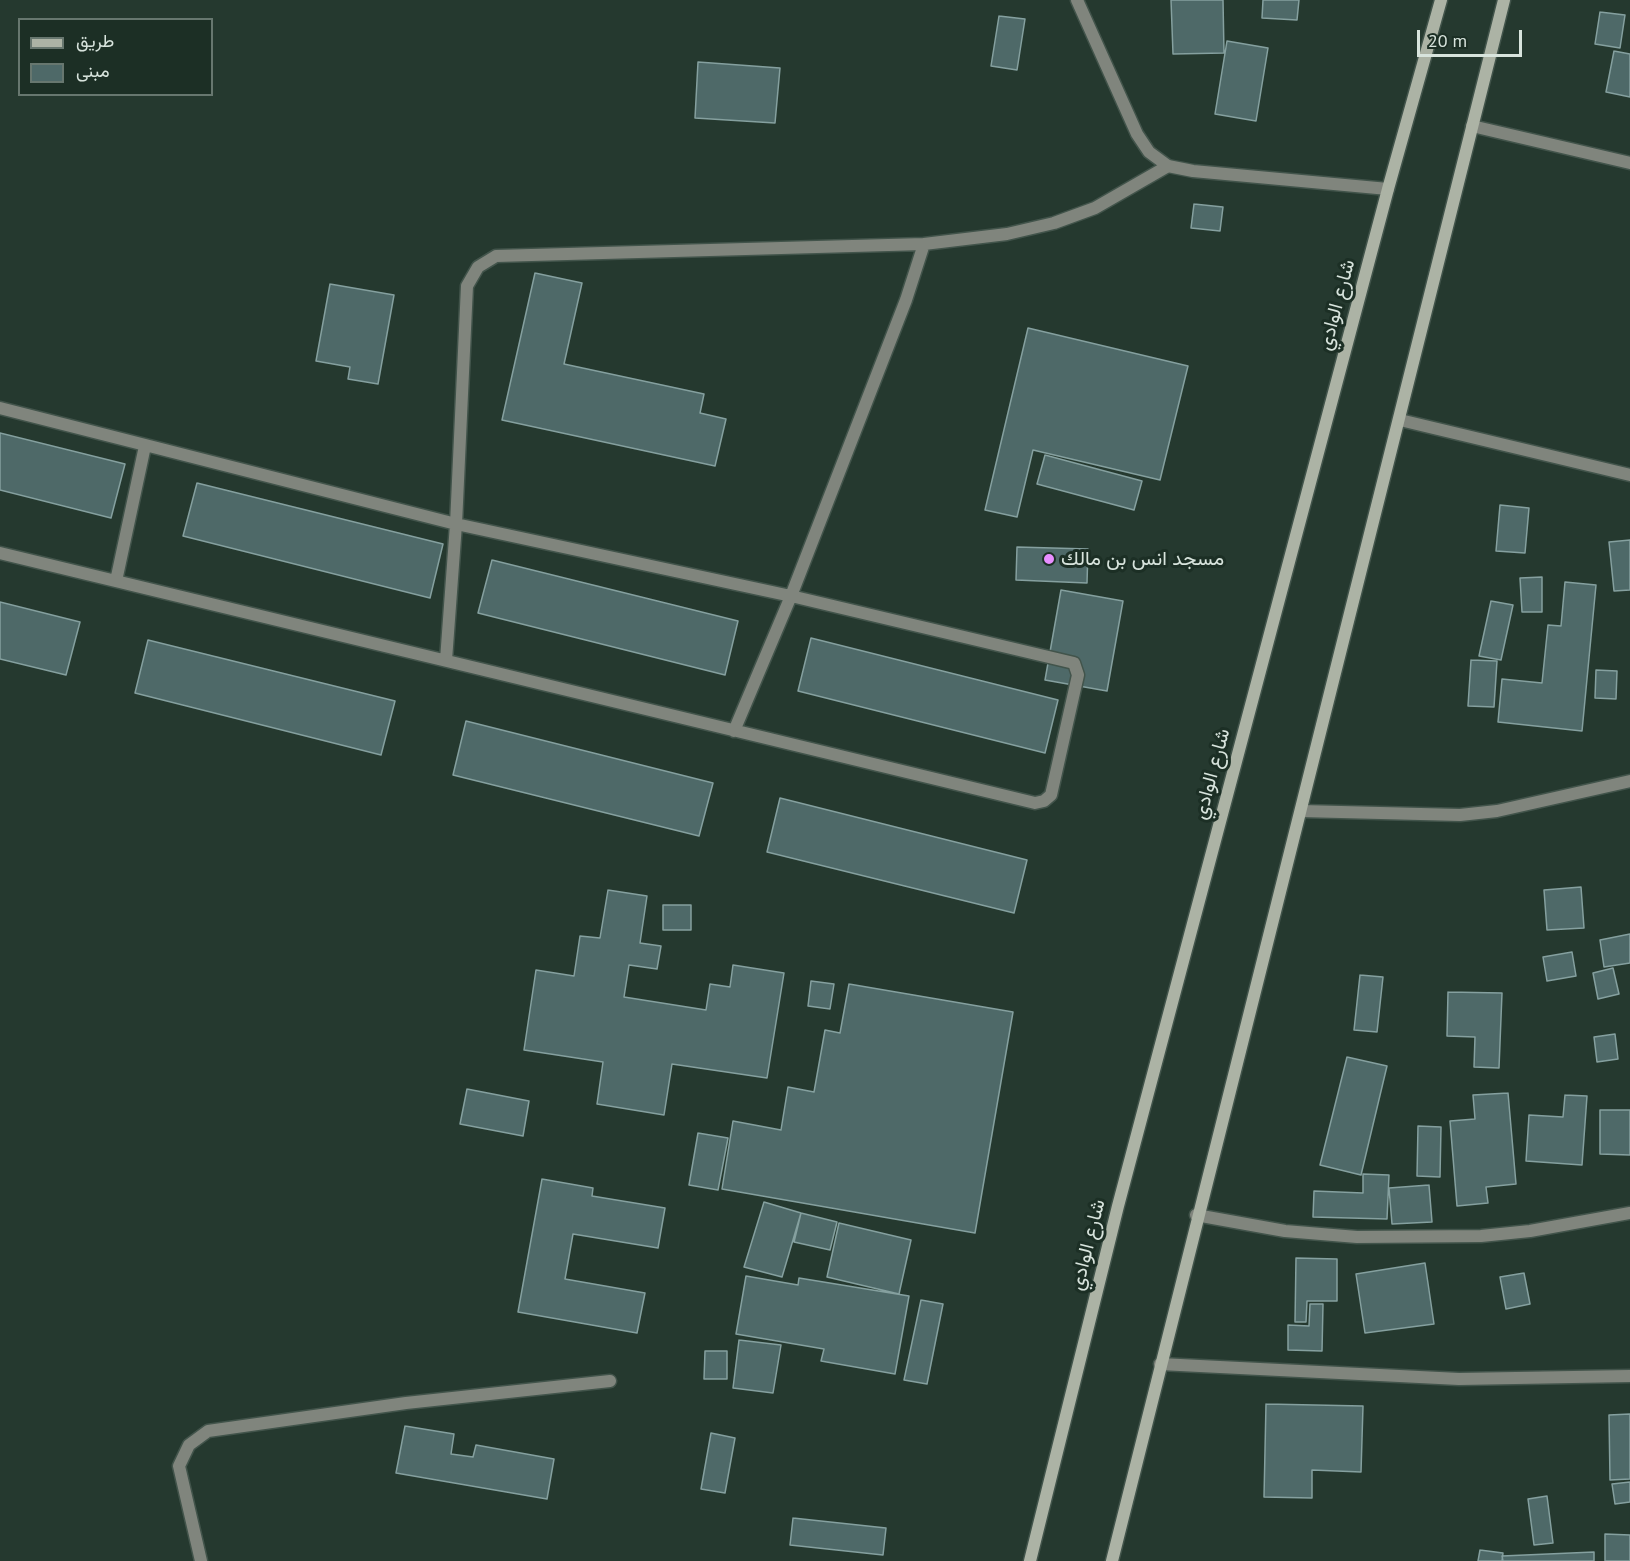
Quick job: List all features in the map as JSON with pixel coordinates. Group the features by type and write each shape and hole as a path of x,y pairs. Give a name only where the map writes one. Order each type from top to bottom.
{"main road":[{"name":"شارع الوادي","path":"1030,1561 1118,1206 1388,189 1441,0"},
{"path":"1112,1561 1197,1215 1400,420 1504,0"}],"street":[{"path":"1077,0 1137,134 1149,153 1168,166 1193,171 1388,189"},
{"path":"1472,126 1630,163"},
{"path":"446,660 456,524 467,286 477,267 496,256 924,244 1007,234 1054,223 1095,208 1168,166"},
{"path":"734,731 791,596 906,300 924,244"},
{"path":"0,408 456,524 791,596 1074,663 1078,675 1051,795 1044,801 1035,802 0,553"},
{"path":"1400,420 1630,475"},
{"path":"116,581 145,446"},
{"path":"1300,811 1469,814 1497,812 1630,781"},
{"path":"1197,1215 1285,1231 1357,1237 1480,1236 1530,1231 1630,1213"},
{"path":"1160,1364 1459,1379 1630,1376"},
{"path":"201,1561 179,1466 189,1445 208,1431 406,1403 610,1381"}],"building":[{"path":"1171,0 1223,0 1224,53 1173,54"},
{"path":"1263,0 1299,0 1297,20 1262,18"},
{"path":"1600,12 1625,15 1620,48 1595,44"},
{"path":"999,16 1025,19 1017,70 991,66"},
{"path":"1227,41 1268,48 1256,121 1215,114"},
{"path":"1614,51 1630,54 1630,97 1606,92"},
{"path":"698,62 780,68 775,123 695,118"},
{"path":"1194,204 1223,207 1220,231 1191,228"},
{"path":"535,273 582,283 564,364 704,394 700,413 726,419 715,466 502,420"},
{"path":"330,284 394,295 378,384 348,379 350,367 316,361"},
{"path":"1028,328 1188,366 1160,480 1033,450 1017,517 985,510"},
{"path":"0,433 125,464 111,518 0,490"},
{"path":"1045,455 1142,481 1134,510 1037,484"},
{"path":"197,483 443,544 430,598 183,536"},
{"path":"1500,505 1529,508 1525,553 1496,551"},
{"path":"1630,540 1630,590 1614,591 1609,542"},
{"path":"1017,547 1088,549 1087,583 1016,580"},
{"path":"492,560 738,621 725,675 478,613"},
{"path":"1542,577 1542,612 1522,612 1520,578"},
{"path":"1565,582 1596,585 1582,731 1498,722 1502,679 1542,683 1548,625 1561,626"},
{"path":"1061,590 1123,601 1107,691 1045,680"},
{"path":"1491,601 1513,605 1501,660 1479,656"},
{"path":"0,602 80,622 66,675 0,659"},
{"path":"811,638 1058,700 1045,753 798,691"},
{"path":"148,640 395,701 381,755 135,693"},
{"path":"1471,660 1497,661 1494,707 1468,706"},
{"path":"1596,670 1617,671 1616,699 1595,698"},
{"path":"466,721 713,783 699,836 453,775"},
{"path":"780,798 1027,860 1014,913 767,852"},
{"path":"1581,887 1584,928 1547,930 1544,890"},
{"path":"608,890 647,896 640,943 661,946 657,969 629,965 624,997 706,1010 710,984 730,987 733,965 784,973 767,1078 672,1064 664,1115 597,1104 603,1062 524,1050 536,970 574,976 580,936 600,938"},
{"path":"663,905 691,905 691,930 663,930"},
{"path":"1630,934 1630,963 1604,967 1600,940"},
{"path":"1572,952 1576,976 1547,981 1543,957"},
{"path":"1613,968 1619,994 1598,999 1593,973"},
{"path":"1360,975 1383,977 1377,1032 1354,1030"},
{"path":"811,981 834,984 830,1009 808,1006"},
{"path":"849,984 1013,1012 975,1233 722,1189 733,1121 781,1130 788,1087 814,1092 825,1030 840,1033"},
{"path":"1448,992 1502,993 1499,1068 1474,1067 1475,1037 1447,1036"},
{"path":"1615,1034 1618,1059 1597,1062 1594,1037"},
{"path":"1347,1057 1387,1066 1361,1175 1320,1165"},
{"path":"467,1089 529,1101 523,1136 460,1124"},
{"path":"1508,1093 1516,1184 1486,1187 1488,1203 1457,1206 1450,1121 1475,1119 1473,1095"},
{"path":"1565,1095 1587,1096 1582,1165 1526,1161 1529,1115 1563,1117"},
{"path":"1600,1110 1630,1110 1630,1155 1600,1154"},
{"path":"1418,1126 1441,1127 1440,1177 1417,1176"},
{"path":"698,1133 728,1138 718,1190 689,1185"},
{"path":"1363,1174 1389,1175 1387,1219 1313,1217 1314,1191 1363,1193"},
{"path":"542,1179 593,1188 592,1196 665,1208 658,1248 573,1234 565,1279 645,1293 637,1333 518,1312"},
{"path":"1429,1185 1432,1222 1392,1224 1389,1188"},
{"path":"764,1202 801,1213 782,1277 744,1267"},
{"path":"801,1213 837,1222 830,1250 794,1242"},
{"path":"839,1223 911,1240 899,1294 827,1277"},
{"path":"1296,1258 1337,1259 1337,1301 1307,1301 1306,1322 1295,1322"},
{"path":"1425,1263 1434,1324 1365,1333 1356,1274"},
{"path":"1524,1273 1530,1304 1506,1309 1500,1277"},
{"path":"746,1276 798,1285 799,1278 909,1296 895,1374 821,1361 824,1349 736,1334"},
{"path":"921,1300 943,1304 927,1384 904,1380"},
{"path":"1310,1304 1323,1304 1322,1351 1288,1350 1288,1325 1309,1326"},
{"path":"739,1340 781,1345 773,1393 733,1388"},
{"path":"705,1351 727,1351 727,1379 704,1379"},
{"path":"1266,1404 1363,1406 1361,1472 1312,1470 1312,1498 1264,1497"},
{"path":"1630,1414 1630,1479 1610,1480 1609,1415"},
{"path":"405,1426 454,1434 451,1454 473,1457 476,1445 554,1459 547,1499 396,1473"},
{"path":"711,1433 735,1438 725,1493 701,1489"},
{"path":"1630,1482 1630,1502 1615,1504 1612,1484"},
{"path":"1547,1496 1553,1543 1534,1545 1528,1499"},
{"path":"793,1518 886,1528 883,1555 790,1545"},
{"path":"1605,1534 1630,1535 1630,1561 1605,1561"},
{"path":"1480,1550 1503,1553 1502,1561 1478,1561"},
{"path":"1594,1552 1594,1561 1503,1561 1502,1556"}],"place":[{"name":"مسجد انس بن مالك","path":"1049,559"}]}
